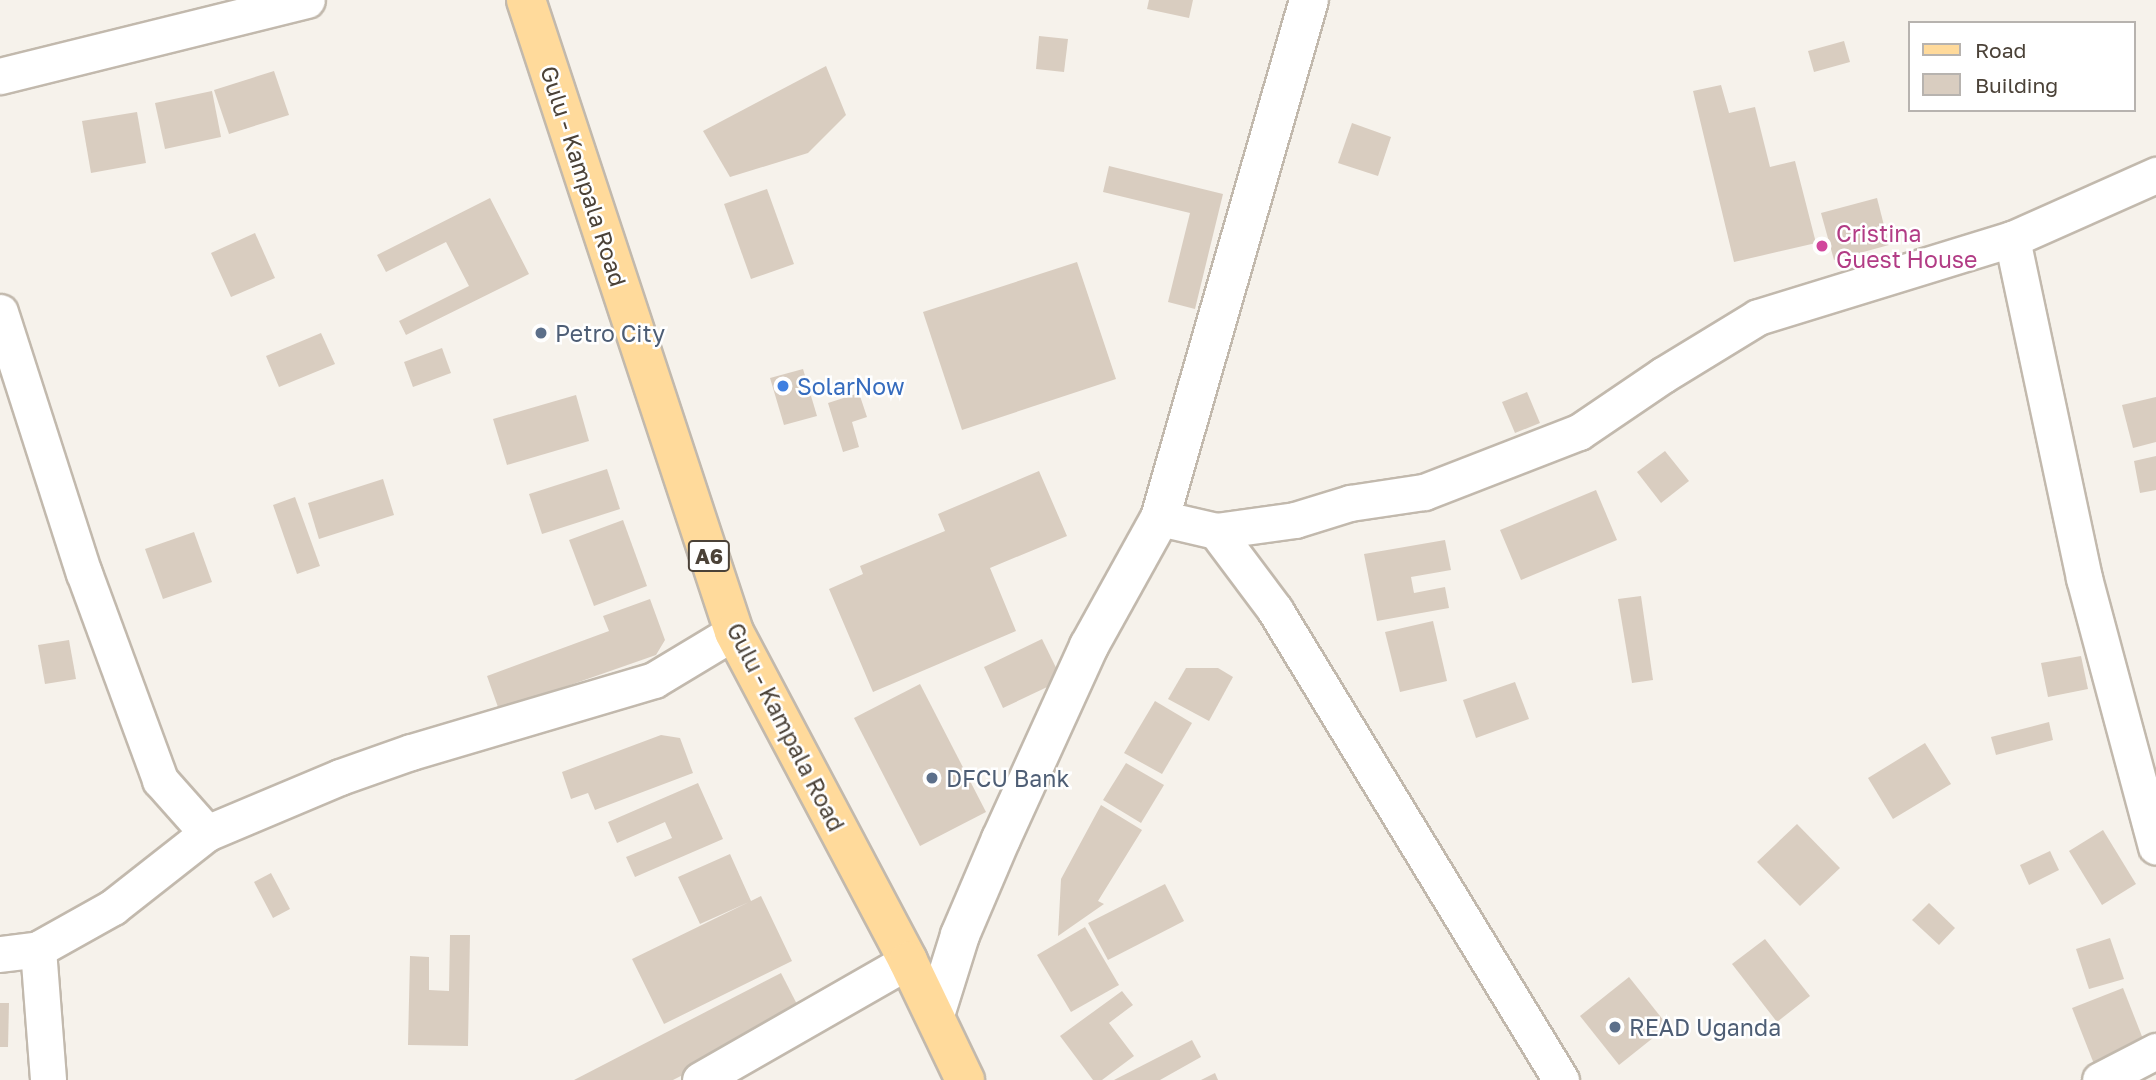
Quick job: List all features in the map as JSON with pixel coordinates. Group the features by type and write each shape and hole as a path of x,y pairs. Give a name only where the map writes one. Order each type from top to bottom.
{"main road":[{"name":"Gulu - Kampala Road","path":"526,0 734,632 908,961 965,1080"}],"street":[{"path":"0,76 307,0"},
{"path":"935,1014 960,935 1001,839 1089,646 1160,518 1310,0"},
{"path":"1160,518 1216,531 1295,520 1350,503 1424,492 1579,432 1663,375 1758,317 2012,239 2156,175"},
{"path":"2012,239 2084,578 2156,847"},
{"path":"0,312 80,560 160,780 207,833"},
{"path":"1216,531 1275,610 1561,1080"},
{"path":"0,954 37,949 113,907 207,833 340,777 411,752 654,681 734,632"},
{"path":"37,949 48,1080"},
{"path":"700,1080 908,961"},
{"path":"2101,1080 2156,1051"}],"building":[{"path":"1149,0 1193,0 1189,18 1147,9"},
{"path":"1039,36 1068,39 1064,72 1036,69"},
{"path":"1844,41 1850,62 1814,72 1808,51"},
{"path":"826,66 846,115 808,153 730,177 703,131"},
{"path":"274,71 289,115 229,134 214,90"},
{"path":"1721,85 1729,113 1755,107 1770,167 1795,161 1816,243 1734,262 1693,91"},
{"path":"212,91 221,137 165,149 155,103"},
{"path":"137,112 146,163 91,173 82,121"},
{"path":"1352,123 1391,137 1378,176 1338,163"},
{"path":"1109,166 1223,194 1195,309 1168,302 1190,213 1103,192"},
{"path":"767,189 794,264 751,279 724,204"},
{"path":"490,198 529,274 406,335 399,321 469,286 446,242 386,272 377,255"},
{"path":"1877,198 1889,245 1834,260 1821,213"},
{"path":"255,233 275,278 231,297 211,253"},
{"path":"1077,262 1116,379 962,430 923,312"},
{"path":"321,333 335,364 279,387 266,356"},
{"path":"442,348 451,373 413,387 404,362"},
{"path":"803,369 817,416 784,425 770,378"},
{"path":"1527,392 1540,423 1515,433 1502,402"},
{"path":"859,393 867,417 852,422 859,447 843,452 828,403"},
{"path":"576,395 589,441 507,465 493,419"},
{"path":"2156,397 2156,442 2133,448 2122,405"},
{"path":"1665,451 1689,481 1661,503 1637,472"},
{"path":"2156,456 2156,490 2140,493 2134,461"},
{"path":"607,469 620,509 542,534 529,494"},
{"path":"1039,471 1067,536 990,568 1016,631 873,692 829,589 863,574 860,566 945,531 938,514"},
{"path":"383,479 394,515 319,539 308,503"},
{"path":"1596,490 1617,540 1521,580 1500,530"},
{"path":"295,497 320,566 297,574 273,505"},
{"path":"623,520 647,586 594,606 569,540"},
{"path":"194,532 212,582 163,599 145,549"},
{"path":"1445,540 1451,570 1411,577 1414,593 1445,587 1449,608 1377,621 1364,554"},
{"path":"1641,596 1653,680 1632,683 1618,599"},
{"path":"650,599 665,640 656,655 499,710 487,676 609,631 603,616"},
{"path":"1433,621 1447,681 1400,692 1385,632"},
{"path":"1042,639 1062,680 1003,708 984,667"},
{"path":"69,640 76,679 45,684 38,645"},
{"path":"2081,656 2088,689 2048,697 2041,663"},
{"path":"1186,668 1218,668 1233,677 1209,721 1168,699"},
{"path":"1515,682 1529,719 1476,738 1463,700"},
{"path":"920,684 986,812 920,846 854,718"},
{"path":"1155,701 1192,723 1162,774 1124,753"},
{"path":"2049,722 2053,740 1996,755 1991,737"},
{"path":"661,735 680,738 693,773 595,810 588,793 571,799 562,772"},
{"path":"1925,743 1951,784 1893,819 1868,778"},
{"path":"1126,763 1164,785 1141,823 1103,800"},
{"path":"698,783 723,839 635,877 626,857 672,838 665,822 617,843 608,822"},
{"path":"1101,805 1142,830 1098,901 1104,904 1058,936 1061,879"},
{"path":"1797,824 1840,868 1800,906 1757,862"},
{"path":"2103,830 2136,884 2102,905 2069,851"},
{"path":"2050,851 2059,870 2029,885 2020,865"},
{"path":"730,854 751,901 761,896 792,961 664,1024 632,959 749,902 700,924 678,877"},
{"path":"271,873 290,909 273,918 254,882"},
{"path":"1165,884 1184,921 1108,960 1088,923"},
{"path":"1929,903 1955,928 1939,945 1912,920"},
{"path":"1085,927 1119,985 1071,1012 1037,955"},
{"path":"450,935 470,935 468,1046 408,1045 410,956 429,957 429,990 449,991"},
{"path":"2110,938 2124,979 2089,989 2076,949"},
{"path":"1765,939 1810,996 1777,1022 1732,964"},
{"path":"781,973 802,1014 673,1080 574,1080"},
{"path":"1629,977 1668,1026 1619,1065 1580,1016"},
{"path":"2123,988 2145,1044 2094,1064 2072,1008"},
{"path":"1122,991 1133,1005 1109,1023 1134,1056 1102,1080 1093,1080 1060,1036"},
{"path":"0,1003 9,1003 8,1047 0,1047"},
{"path":"1192,1040 1201,1057 1160,1080 1114,1080"},
{"path":"1215,1073 1218,1080 1201,1080"}],"place":[{"name":"Cristina Guest House","path":"1822,246"},
{"name":"Petro City","path":"541,333"},
{"name":"SolarNow","path":"783,386"},
{"name":"DFCU Bank","path":"932,778"},
{"name":"READ Uganda","path":"1615,1027"}]}
